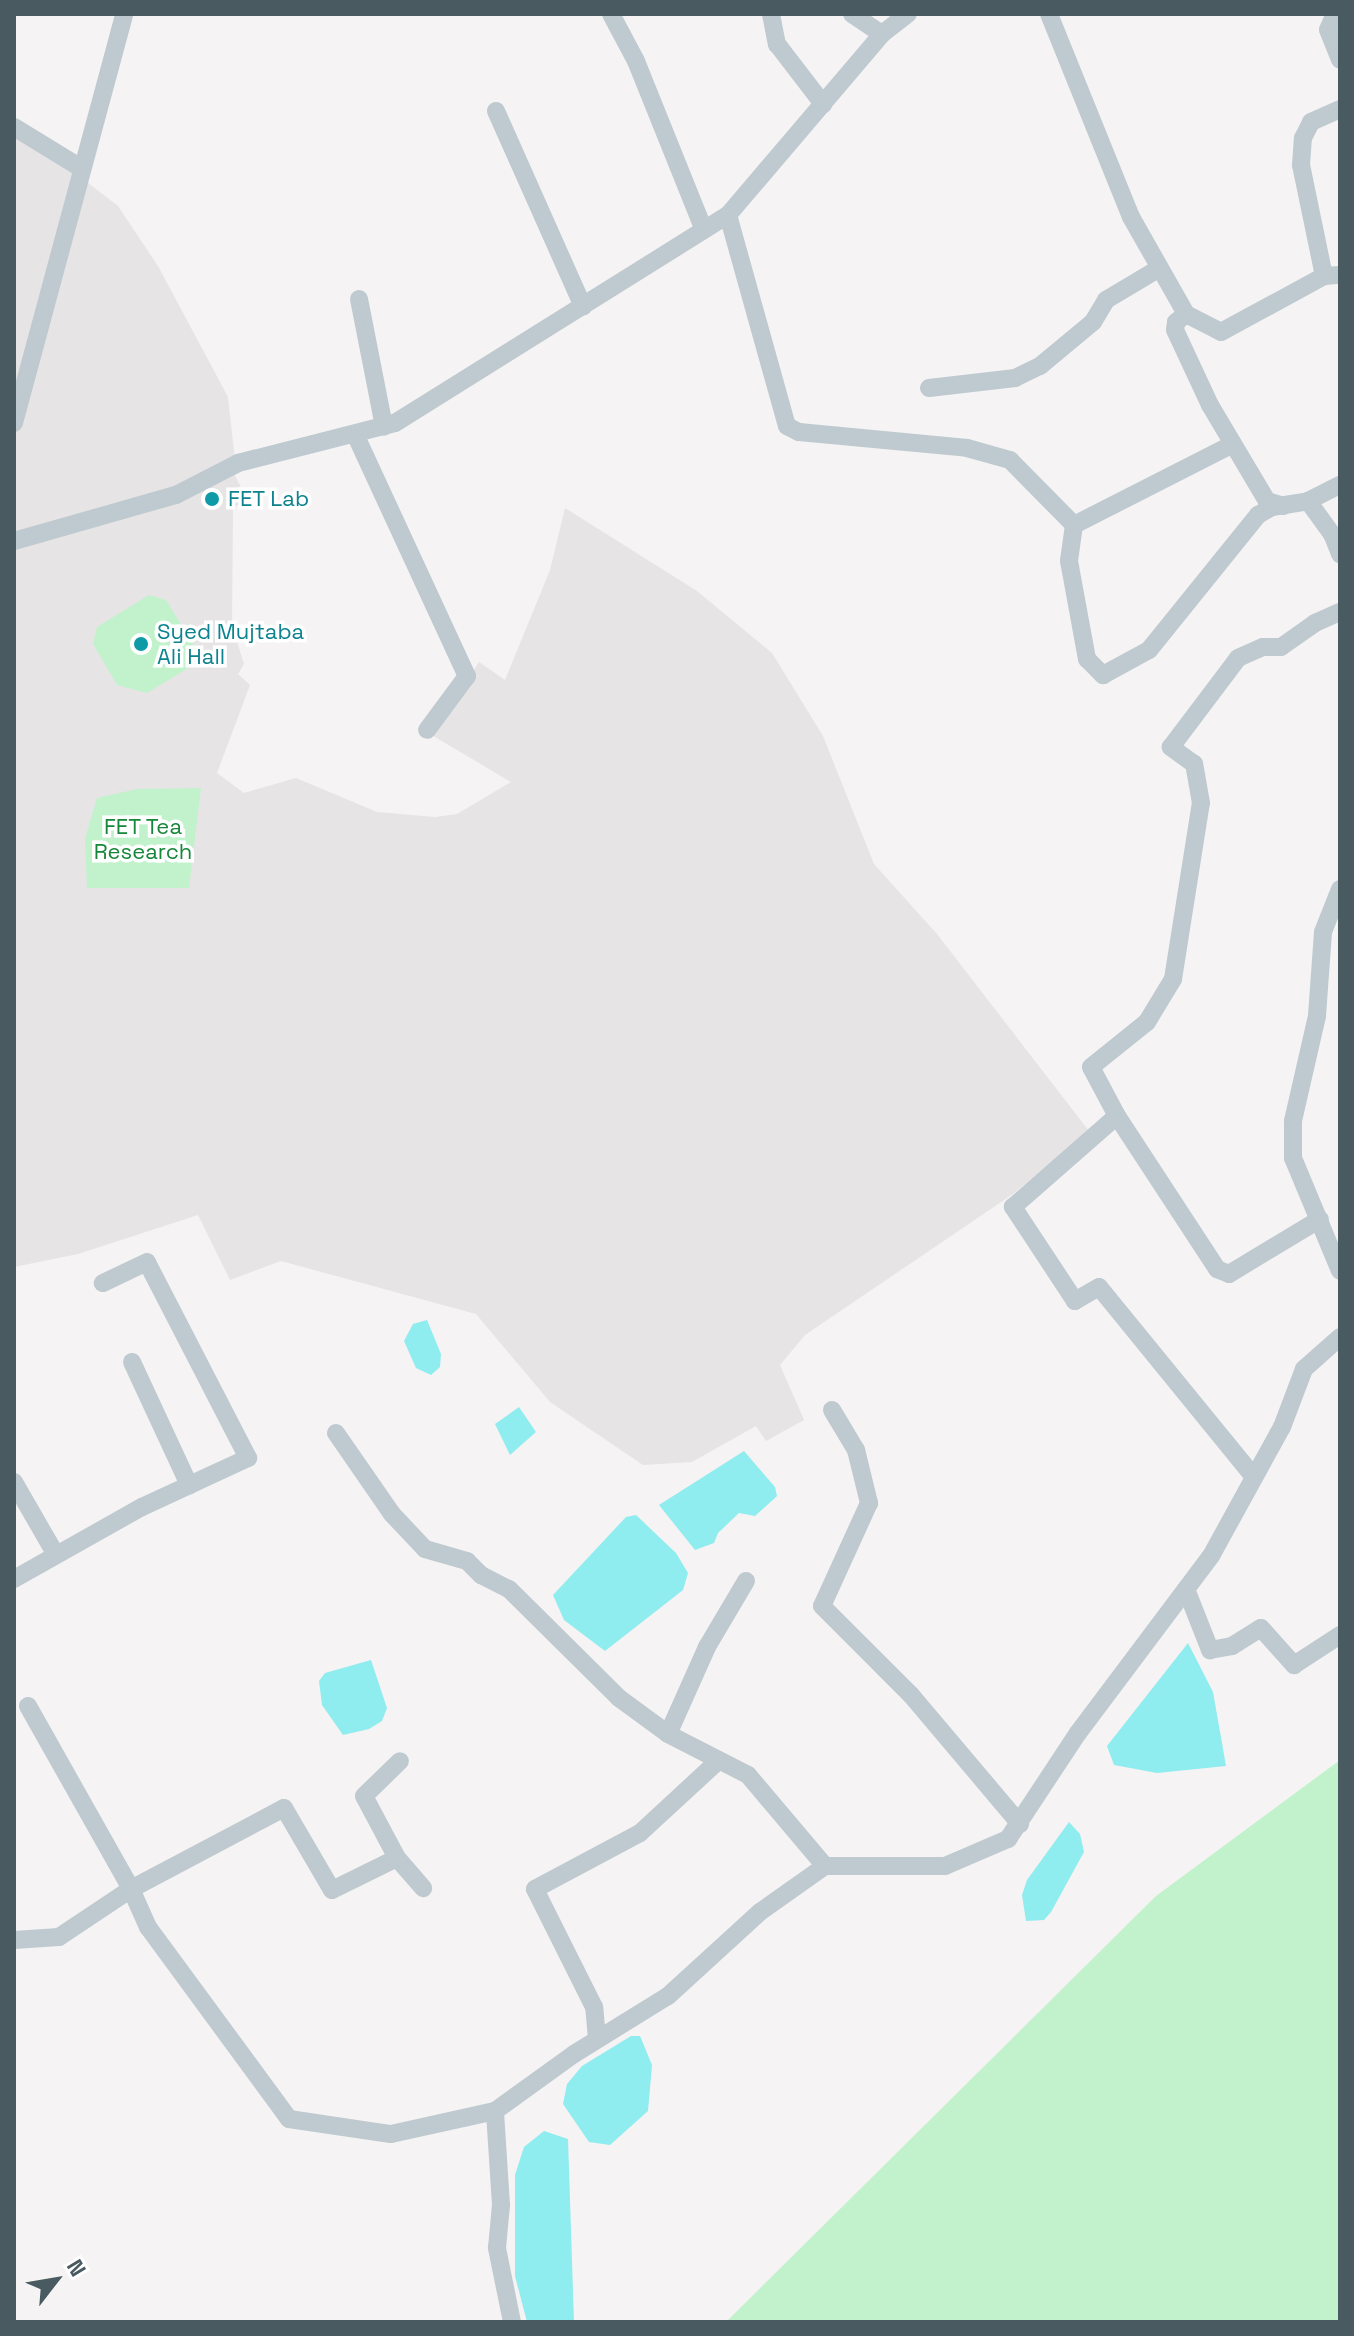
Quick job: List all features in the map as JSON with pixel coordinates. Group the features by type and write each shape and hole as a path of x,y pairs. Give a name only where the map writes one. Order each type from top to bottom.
{"street":[{"path":"14,423 124,14"},
{"path":"611,14 636,61 704,230"},
{"path":"771,14 777,44 823,104"},
{"path":"852,14 882,34"},
{"path":"14,541 176,495 238,463 384,427 728,215 882,34 908,14"},
{"path":"1049,14 1131,217 1158,269 1186,314 1221,332 1332,275 1301,165 1303,138 1311,122 1340,109"},
{"path":"1335,14 1328,30 1340,60"},
{"path":"496,111 583,306"},
{"path":"14,127 81,168"},
{"path":"728,215 787,426 799,432 994,453 1010,460 1039,485 1074,525 1069,561 1087,659 1103,675 1149,650 1241,531 1265,510 1308,501 1340,485"},
{"path":"929,388 1015,378 1040,366 1083,332 1106,300 1158,269"},
{"path":"359,299 384,427"},
{"path":"1186,314 1176,322 1175,330 1233,444 1267,501 1286,506"},
{"path":"355,434 467,676 427,730"},
{"path":"1074,525 1233,444"},
{"path":"1308,501 1332,534 1340,554"},
{"path":"1320,1219 1229,1274 1217,1269 1117,1116 1091,1067 1147,1022 1173,979 1181,947 1182,907 1201,803 1194,764 1171,747 1238,658 1263,647 1281,647 1315,623 1340,612"},
{"path":"1340,889 1323,932 1317,1016 1293,1121 1293,1158 1340,1271"},
{"path":"1117,1116 1013,1207 1075,1301 1099,1287 1254,1477"},
{"path":"14,1579 189,1485 248,1458 147,1262 103,1283"},
{"path":"28,1706 131,1889 148,1927 289,2119 391,2134 495,2111 597,2039 690,1980 760,1912 825,1866 945,1866 1008,1839 1078,1733 1211,1556 1282,1427 1304,1369 1340,1337"},
{"path":"132,1362 189,1485"},
{"path":"832,1410 856,1450 869,1503 822,1606 911,1695 1020,1824"},
{"path":"336,1433 392,1514 425,1549 467,1561 509,1589 619,1698 668,1734 748,1775 825,1866"},
{"path":"14,1482 56,1555"},
{"path":"668,1734 707,1647 746,1581"},
{"path":"1186,1589 1210,1650 1232,1646 1261,1628 1294,1665 1340,1635"},
{"path":"400,1761 364,1796 397,1858 423,1888"},
{"path":"597,2039 594,2007 535,1889 640,1833 718,1761"},
{"path":"14,1940 59,1937 131,1889 284,1808 332,1890 397,1858"},
{"path":"495,2111 501,2205 497,2248 512,2322"}],"shaded area":[{"path":"14,136 70,169 118,206 158,266 228,397 235,460 229,464 247,499 233,508 232,626 244,664 238,674 250,685 217,773 244,793 296,778 377,812 435,817 457,814 511,782 430,734 479,662 505,680 550,570 565,508 697,591 772,653 823,736 874,864 937,934 1089,1131 1013,1194 805,1335 780,1365 804,1420 766,1441 756,1426 692,1462 643,1465 550,1402 476,1314 281,1261 230,1280 198,1215 78,1254 14,1267"}],"green space":[{"path":"149,595 166,600 198,652 195,664 147,693 117,685 93,644 97,627"},
{"name":"FET Tea Research","path":"201,788 189,888 87,888 85,839 97,798 137,789"},
{"path":"1340,1760 1340,2322 726,2322 1156,1896"}],"water":[{"path":"427,1320 441,1354 440,1367 431,1375 416,1368 404,1341 413,1324"},
{"path":"519,1407 536,1432 510,1455 495,1424"},
{"path":"744,1451 775,1487 777,1496 755,1516 739,1513 718,1533 714,1543 695,1550 659,1505"},
{"path":"636,1515 676,1553 688,1573 683,1590 605,1651 564,1620 553,1595 626,1517"},
{"path":"1188,1643 1213,1692 1226,1766 1157,1773 1114,1765 1107,1746"},
{"path":"371,1660 387,1708 382,1721 369,1729 343,1735 322,1705 319,1681 325,1673"},
{"path":"1069,1822 1080,1834 1084,1852 1051,1912 1044,1920 1026,1921 1022,1895 1027,1880"},
{"path":"631,2036 640,2036 652,2065 648,2111 610,2145 589,2142 563,2104 567,2084 582,2066"},
{"path":"544,2131 568,2139 574,2322 527,2322 515,2276 515,2175 524,2147"}],"place":[{"name":"FET Lab","path":"212,499"},
{"name":"Syed Mujtaba Ali Hall","path":"141,644"}]}
